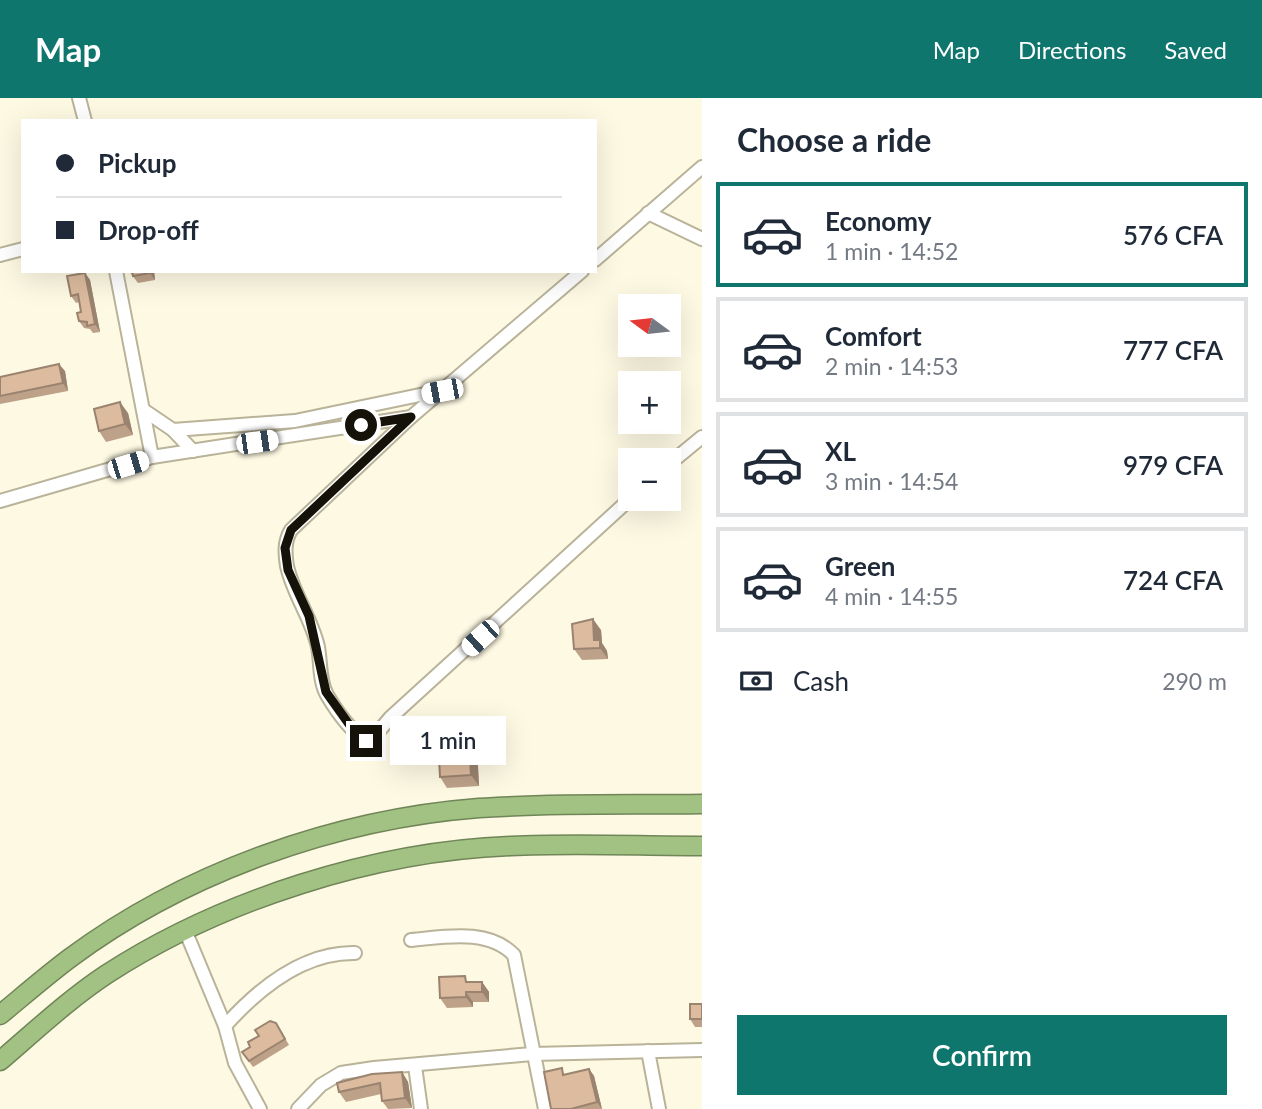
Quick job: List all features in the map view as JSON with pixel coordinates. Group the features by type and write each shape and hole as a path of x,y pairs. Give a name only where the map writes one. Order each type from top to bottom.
{"highway":[{"path":"0,1015 71,957 131,918 251,859 324,837 408,818 479,808 702,804"},
{"path":"0,1061 106,975 185,930 293,887 377,864 439,853 510,846 702,846"}],"street":[{"path":"79,98 84,119"},
{"path":"597,258 702,167"},
{"path":"648,213 702,239"},
{"path":"0,255 21,250"},
{"path":"117,273 152,457"},
{"path":"580,273 411,417 291,530 285,539 288,570 309,616 326,692 356,734 366,741 374,737 390,718 618,510"},
{"path":"173,430 316,418 442,391"},
{"path":"145,411 173,430 193,451"},
{"path":"0,501 152,457 411,417"},
{"path":"312,433 316,418"},
{"path":"681,455 702,437"},
{"path":"185,930 225,1026 235,1063 260,1109"},
{"path":"411,940 484,937 504,945 517,963 520,995 545,1109"},
{"path":"225,1026 244,1005 268,986 318,956 355,953"},
{"path":"298,1109 321,1085 341,1073 532,1054 702,1050"},
{"path":"648,1051 659,1109"},
{"path":"415,1066 421,1109"}],"building":[{"path":"85,273 95,324 87,326 87,322 79,321 77,313 81,312 78,294 71,296 67,276"},
{"path":"59,364 63,383 0,396 0,377"},
{"path":"120,402 125,424 99,431 94,409"},
{"path":"593,619 594,640 600,640 600,648 574,649 572,624"},
{"path":"469,738 471,775 440,777 438,740"},
{"path":"465,976 466,982 482,982 482,992 466,992 466,997 440,998 439,977"},
{"path":"690,1004 702,1004 702,1019 690,1019"},
{"path":"270,1021 276,1023 285,1039 249,1061 242,1052 250,1047 248,1042 259,1036 255,1030"},
{"path":"562,1068 563,1075 589,1069 597,1102 571,1109 551,1109 544,1072"},
{"path":"402,1072 405,1098 382,1101 380,1083 339,1092 337,1083 372,1074"}],"route":[{"path":"361,425 411,417 291,530 285,539 285,548 288,570 309,616 326,692 356,734 366,741"}]}
